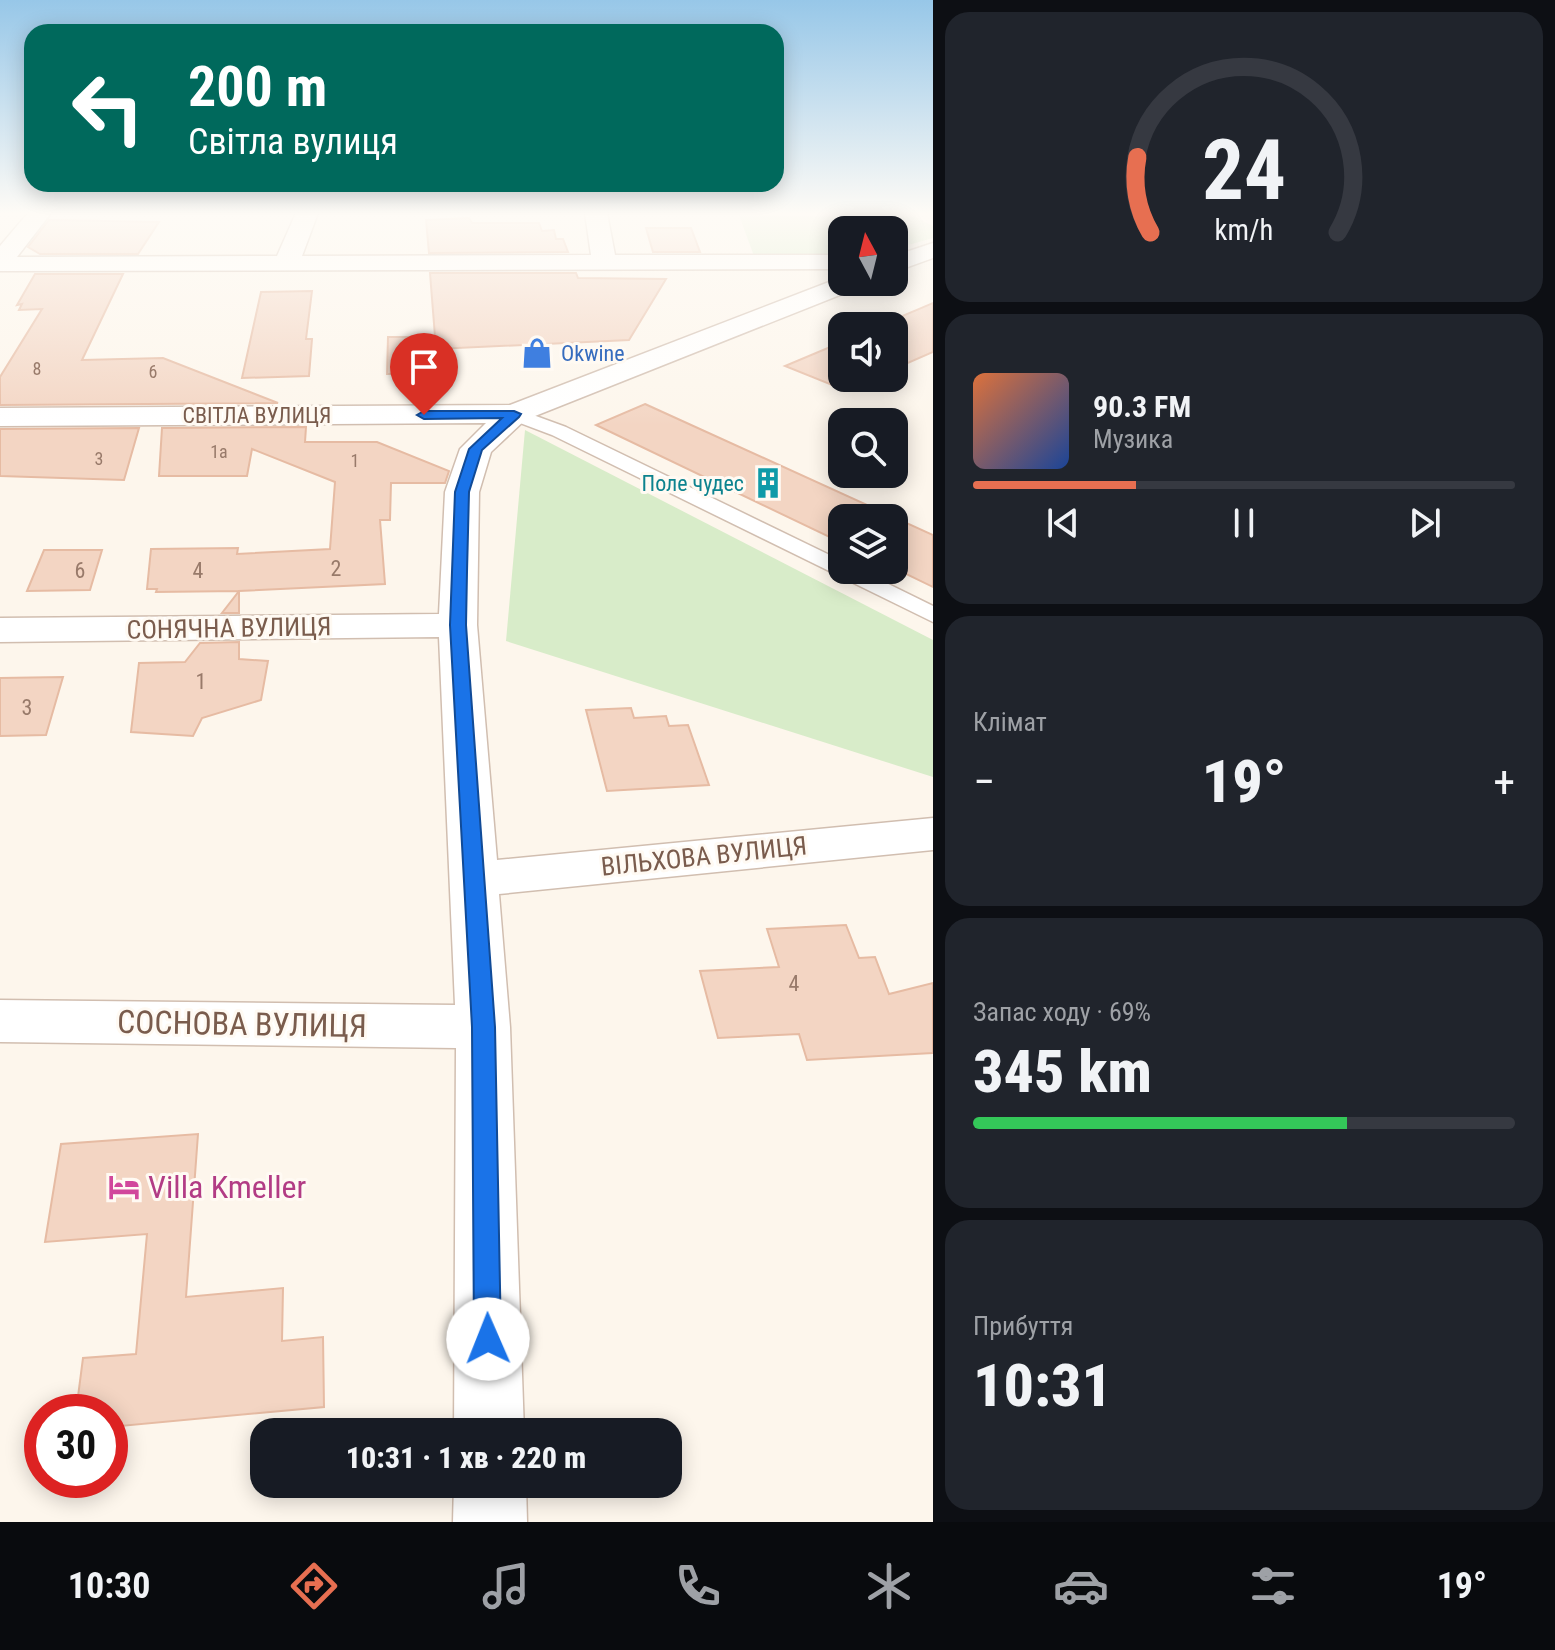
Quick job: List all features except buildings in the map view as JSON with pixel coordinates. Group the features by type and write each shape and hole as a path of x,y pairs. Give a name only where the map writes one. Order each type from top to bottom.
{"street":[{"path":"489,1418 483,1027 458,625 462,492 476,449 514,414 828,291"},
{"name":"СВІТЛА ВУЛИЦЯ","path":"0,417 514,414"},
{"name":"СОНЯЧНА ВУЛИЦЯ","path":"0,630 458,625"},
{"name":"ВІЛЬХОВА ВУЛИЦЯ","path":"475,879 933,834"},
{"name":"СОСНОВА ВУЛИЦЯ","path":"0,1021 483,1027"},
{"path":"490,1498 490,1522"}],"lane":[{"path":"514,414 559,431 933,615"}],"green space":[{"path":"525,430 933,640 933,777 506,641"}],"place":[{"name":"Okwine","path":"537,353"},
{"name":"Поле чудес","path":"768,483"},
{"name":"Villa Kmeller","path":"124,1187"}],"route":[{"path":"424,415 514,414 476,449 462,492 459,572 458,625 483,1027 488,1339"}]}
